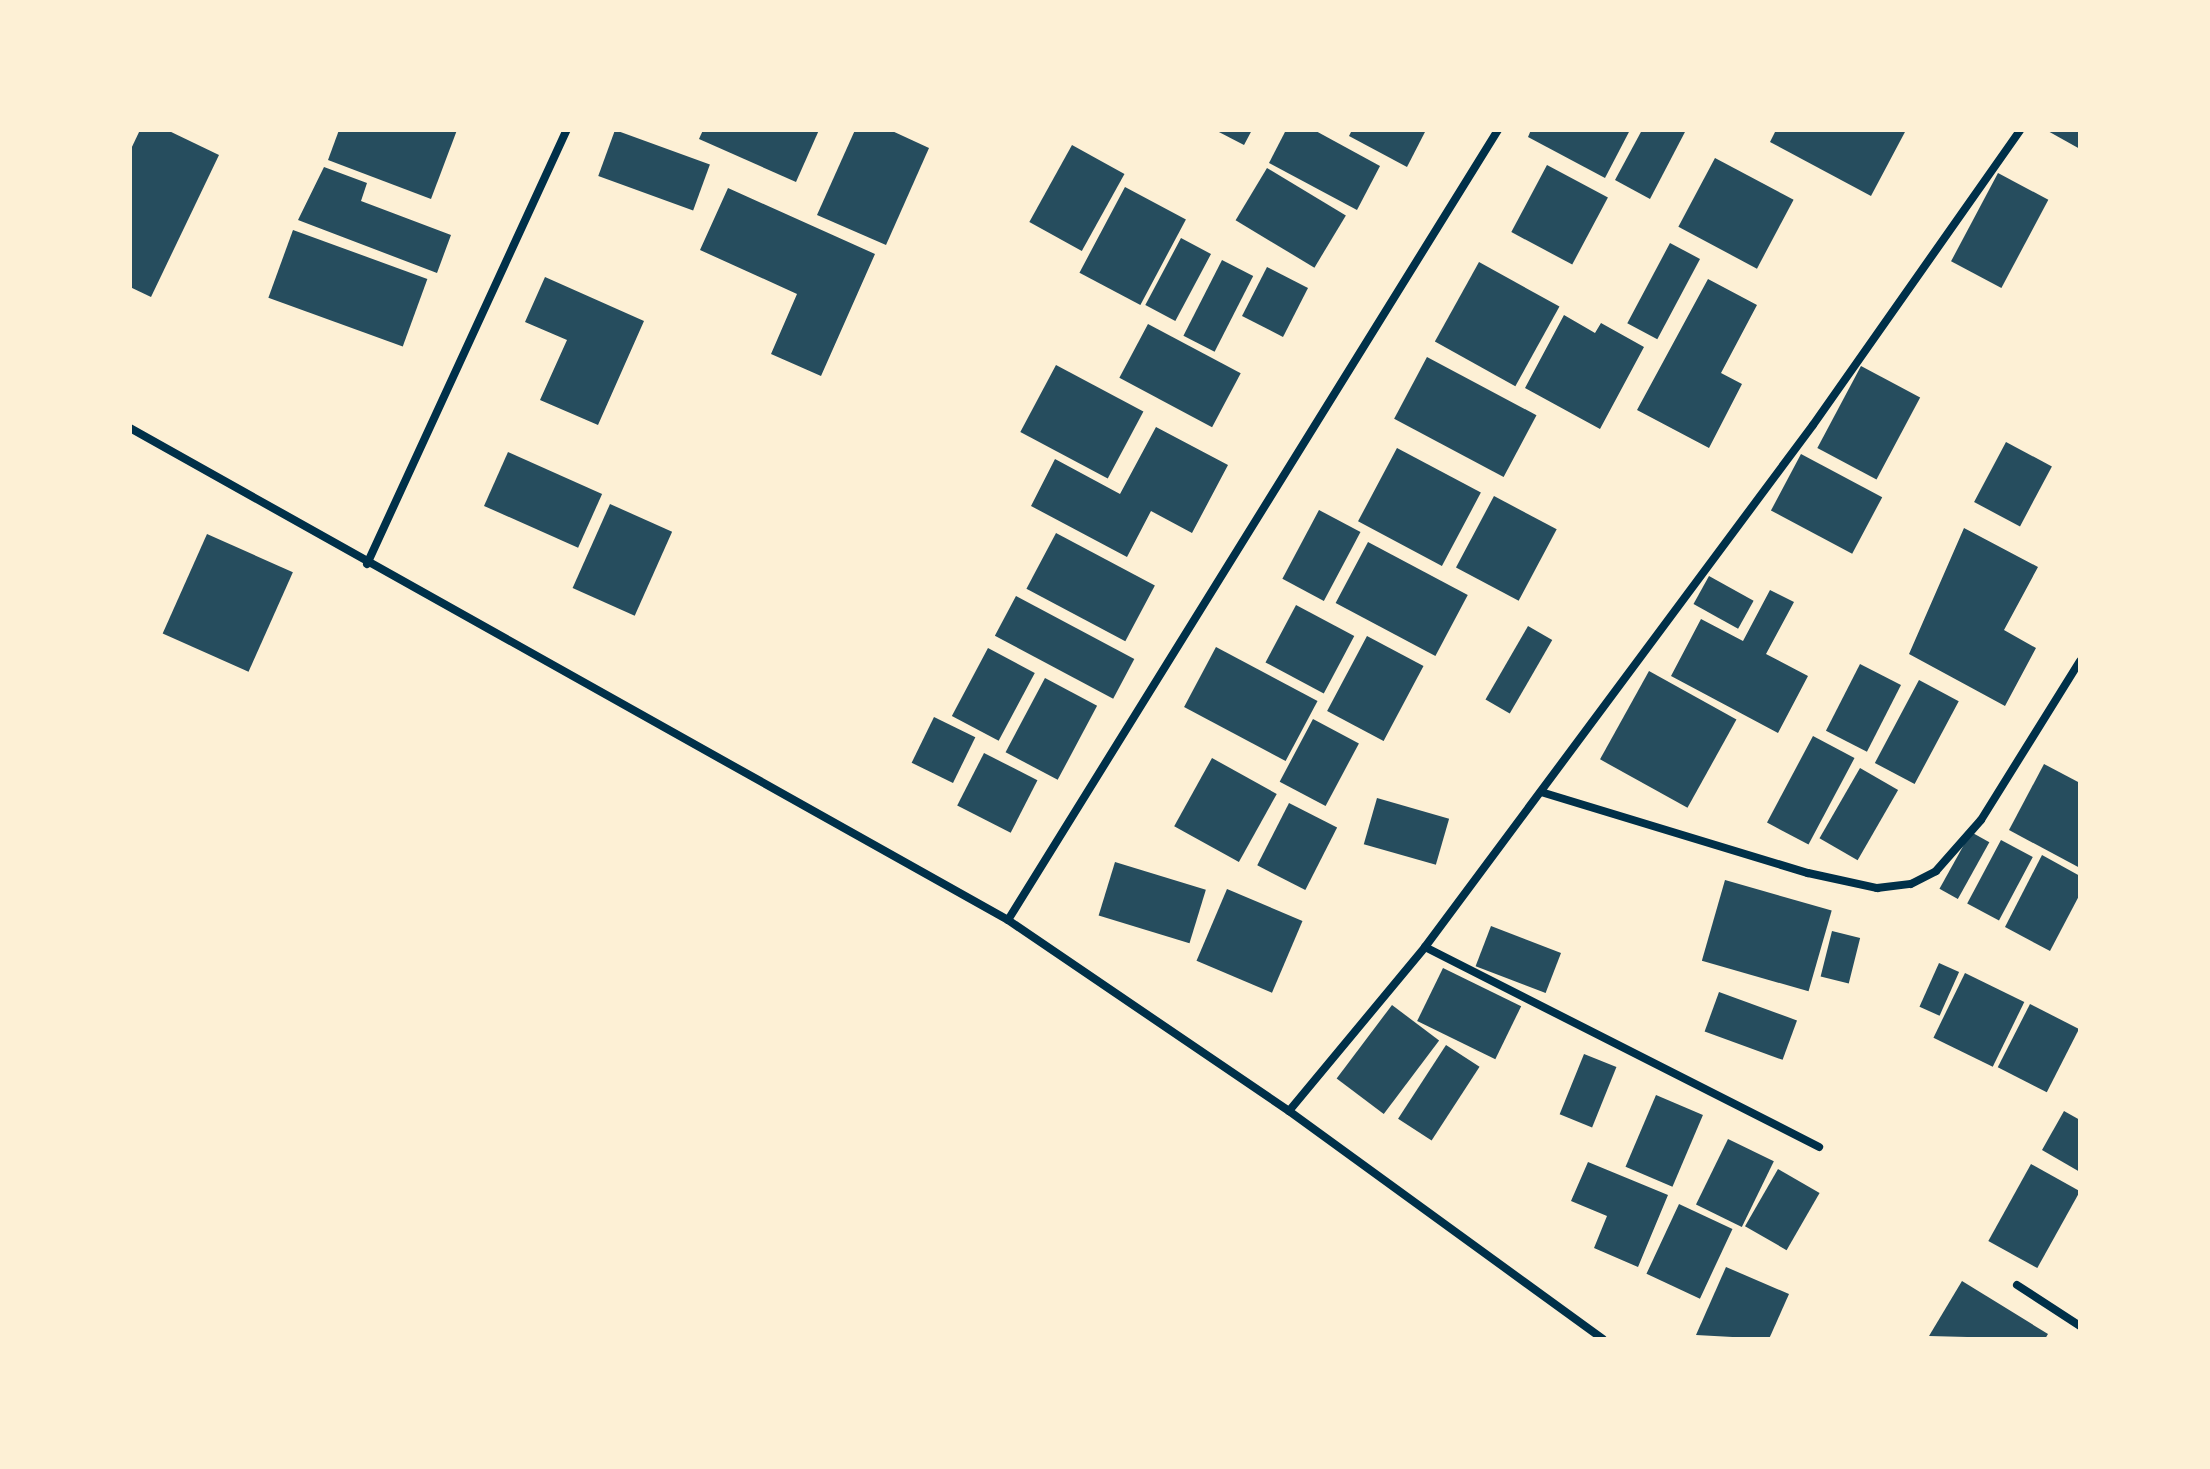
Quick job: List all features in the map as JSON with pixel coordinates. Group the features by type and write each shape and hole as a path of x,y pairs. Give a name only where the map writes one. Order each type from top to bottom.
{"street":[{"path":"367,564 567,130"},
{"path":"1008,920 1498,130"},
{"path":"1289,1111 1425,947 1541,792 2020,130"},
{"path":"130,428 367,564 1008,920 1289,1111 1603,1339"},
{"path":"1541,792 1808,873 1893,888 1936,871 1981,820 2080,661"},
{"path":"1425,947 1819,1147"},
{"path":"2017,1285 2080,1326"}],"building":[{"path":"140,130 167,130 219,155 151,297 130,287 130,151"},
{"path":"339,130 457,130 431,199 328,160"},
{"path":"615,130 710,165 693,211 598,176"},
{"path":"703,130 819,130 796,182 699,139"},
{"path":"855,130 890,130 929,148 886,245 817,215"},
{"path":"1215,130 1252,130 1244,145"},
{"path":"1286,130 1314,130 1380,166 1357,210 1269,163"},
{"path":"1352,130 1426,130 1407,167 1349,136"},
{"path":"1531,130 1630,130 1605,178 1528,137"},
{"path":"1642,130 1686,130 1650,199 1615,180"},
{"path":"1776,130 1906,130 1871,196 1770,142"},
{"path":"2046,130 2080,130 2080,149"},
{"path":"1072,145 1124,174 1082,251 1029,222"},
{"path":"1715,158 1794,200 1757,269 1678,227"},
{"path":"1547,165 1608,197 1572,264 1511,232"},
{"path":"324,167 367,183 361,201 451,235 437,273 298,220"},
{"path":"1267,168 1346,215 1314,268 1236,220"},
{"path":"1998,173 2048,200 2001,288 1951,261"},
{"path":"1125,187 1186,219 1140,305 1079,273"},
{"path":"728,188 875,254 821,376 771,354 797,294 700,250"},
{"path":"293,230 427,279 403,347 268,298"},
{"path":"1181,238 1211,254 1175,321 1145,305"},
{"path":"1670,243 1700,259 1657,339 1627,323"},
{"path":"1222,260 1253,276 1215,352 1183,336"},
{"path":"1479,262 1559,307 1515,386 1435,342"},
{"path":"1267,267 1308,288 1283,337 1242,316"},
{"path":"545,277 644,321 598,425 540,400 567,340 525,322"},
{"path":"1708,279 1757,305 1721,373 1742,384 1709,448 1637,410"},
{"path":"1564,315 1595,333 1601,323 1644,347 1600,429 1525,388"},
{"path":"1148,324 1241,373 1212,427 1119,378"},
{"path":"1427,357 1536,415 1504,477 1394,419"},
{"path":"1056,365 1143,411 1108,479 1020,432"},
{"path":"1861,366 1920,397 1876,480 1817,448"},
{"path":"1156,427 1228,465 1192,533 1151,511 1127,557 1031,506 1055,459 1120,494"},
{"path":"2006,442 2052,466 2020,526 1974,502"},
{"path":"1397,448 1481,493 1442,566 1358,521"},
{"path":"508,452 602,494 578,548 484,506"},
{"path":"1801,454 1882,497 1852,554 1771,511"},
{"path":"1494,496 1557,529 1519,601 1456,568"},
{"path":"610,504 672,532 635,616 573,588"},
{"path":"1319,510 1360,532 1324,601 1282,579"},
{"path":"1964,528 2038,567 2004,630 2036,648 2005,706 1909,654"},
{"path":"1056,533 1155,586 1125,641 1026,589"},
{"path":"207,534 293,572 249,672 163,634"},
{"path":"1368,542 1468,595 1435,656 1336,603"},
{"path":"1709,576 1754,601 1738,629 1693,604"},
{"path":"1770,590 1794,602 1766,654 1808,676 1778,733 1671,676 1701,619 1743,641"},
{"path":"1016,596 1134,659 1113,699 995,636"},
{"path":"1296,605 1354,636 1324,693 1265,662"},
{"path":"1528,626 1552,640 1510,714 1486,700"},
{"path":"1367,636 1424,666 1384,741 1327,711"},
{"path":"1216,647 1318,701 1286,761 1184,707"},
{"path":"988,648 1035,673 999,741 952,716"},
{"path":"1860,664 1901,685 1867,752 1826,731"},
{"path":"1649,671 1736,719 1687,808 1600,759"},
{"path":"1045,678 1097,706 1058,780 1006,752"},
{"path":"1919,680 1959,701 1915,784 1875,763"},
{"path":"934,717 975,737 953,783 912,763"},
{"path":"1313,719 1359,743 1326,806 1280,782"},
{"path":"1813,736 1854,758 1808,845 1767,823"},
{"path":"984,753 1037,780 1011,833 957,806"},
{"path":"1212,758 1277,794 1239,862 1174,826"},
{"path":"2044,764 2080,783 2080,868 2009,830"},
{"path":"1860,768 1898,790 1858,860 1820,838"},
{"path":"1377,798 1449,819 1436,865 1364,844"},
{"path":"1289,803 1337,828 1305,890 1257,865"},
{"path":"1971,832 1989,842 1958,899 1939,889"},
{"path":"2001,840 2033,857 1999,920 1967,904"},
{"path":"2042,855 2080,876 2080,894 2050,951 2005,927"},
{"path":"1115,862 1206,890 1189,943 1099,916"},
{"path":"1725,880 1832,911 1809,991 1702,961"},
{"path":"1227,889 1302,921 1272,993 1197,961"},
{"path":"1491,926 1561,953 1546,993 1476,966"},
{"path":"1832,931 1860,938 1849,984 1821,977"},
{"path":"1939,963 1959,972 1940,1016 1919,1007"},
{"path":"1443,968 1521,1006 1495,1059 1417,1021"},
{"path":"1965,973 2024,1002 1993,1067 1933,1038"},
{"path":"1719,992 1797,1020 1783,1060 1705,1031"},
{"path":"2030,1004 2079,1029 2047,1092 1998,1067"},
{"path":"1392,1005 1439,1041 1384,1114 1337,1078"},
{"path":"1446,1045 1480,1067 1432,1141 1398,1119"},
{"path":"1584,1054 1616,1067 1592,1127 1560,1114"},
{"path":"1656,1095 1703,1115 1672,1187 1626,1167"},
{"path":"2064,1111 2080,1120 2080,1172 2042,1150"},
{"path":"1728,1139 1774,1161 1742,1227 1696,1205"},
{"path":"1588,1162 1668,1195 1638,1267 1594,1248 1607,1216 1571,1201"},
{"path":"2031,1164 2080,1191 2037,1268 1988,1241"},
{"path":"1778,1169 1820,1193 1787,1250 1745,1226"},
{"path":"1679,1204 1732,1229 1700,1299 1646,1274"},
{"path":"1726,1267 1789,1294 1769,1339 1696,1335"},
{"path":"1962,1281 2048,1334 2045,1339 1929,1336"}]}
